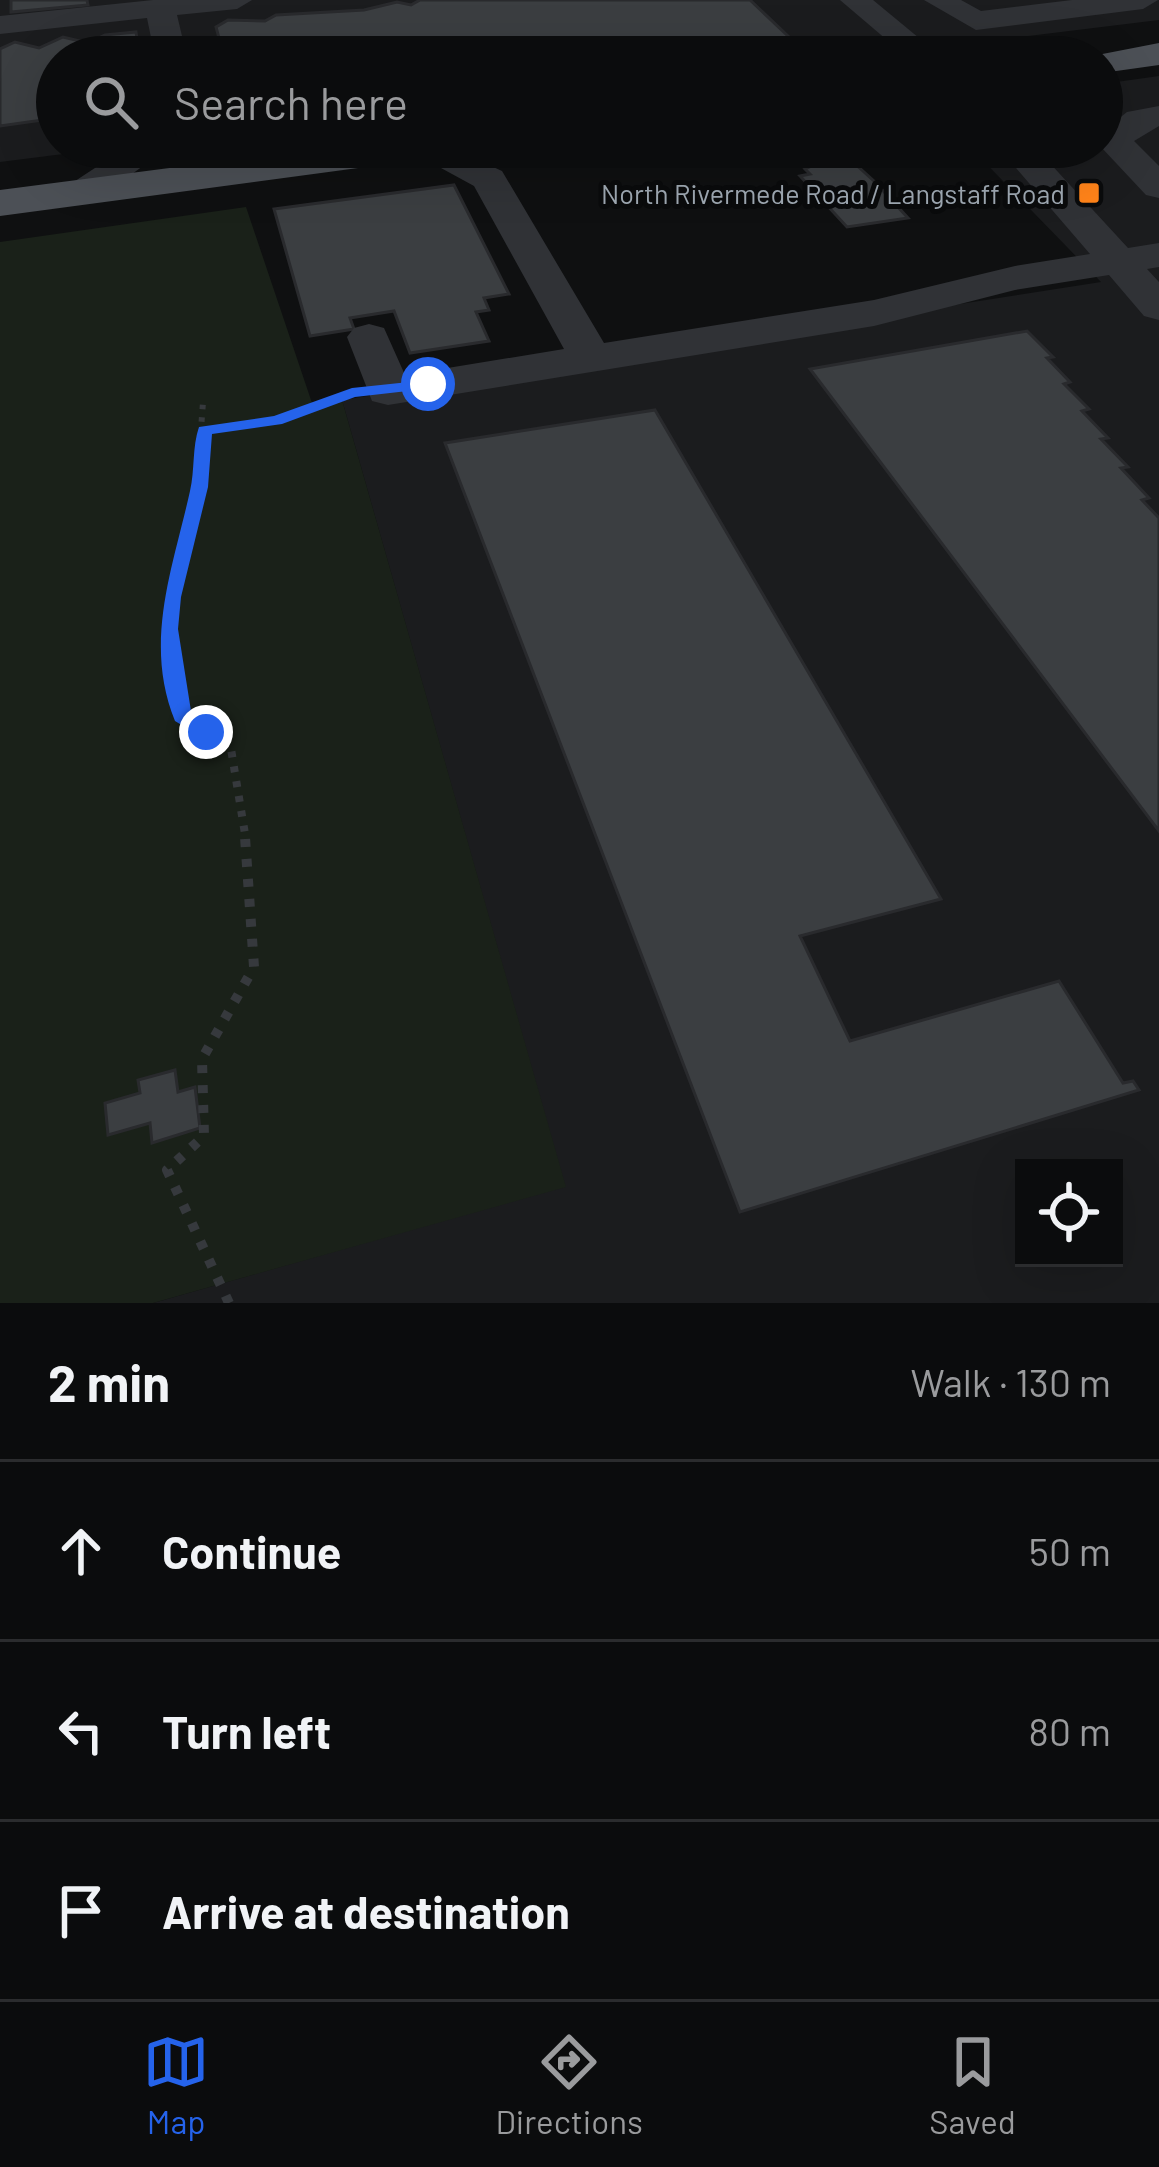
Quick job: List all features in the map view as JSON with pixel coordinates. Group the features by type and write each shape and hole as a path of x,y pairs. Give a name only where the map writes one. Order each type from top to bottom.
{"main road":[{"path":"1123,59 1159,54"},
{"path":"0,203 272,168"}],"street":[{"path":"0,25 236,0"},
{"path":"855,0 900,36"},
{"path":"939,0 976,21 1143,0"},
{"path":"1152,0 1159,8"},
{"path":"160,8 166,36"},
{"path":"1123,132 1138,118 1159,116"},
{"path":"1123,149 1159,187"},
{"path":"82,193 120,168"},
{"path":"500,168 590,357"},
{"path":"1039,168 1139,258 1159,307"},
{"path":"369,338 388,391 874,314 1015,278 1139,258"}],"path":[{"path":"204,430 277,421 352,392 388,391"},
{"path":"202,402 200,487 168,629 182,715 231,749 246,842 254,967 202,1059 204,1136 167,1170 229,1303"}],"shaded area":[{"path":"0,0 1159,0 1159,20 1028,36 36,36 36,157 0,162"},
{"path":"1159,76 1159,1303 153,1303 565,1186 342,400 1101,282 990,168 1123,168 1123,81"},
{"path":"246,207 312,403 342,400 566,1187 153,1303 0,1303 0,242"}],"building":[{"path":"11,0 87,0 88,5 11,12"},
{"path":"420,0 750,0 788,36 218,36 216,27 228,20 265,21 276,15 364,10 397,2 411,5"},
{"path":"15,42 36,47 36,121 0,126 0,49"},
{"path":"860,168 908,218 847,227 800,176 810,174 805,169"},
{"path":"454,185 509,294 484,298 489,310 476,312 489,341 410,353 394,311 350,318 354,329 310,336 274,209"},
{"path":"1027,331 1053,357 1047,358 1089,409 1082,411 1108,438 1101,439 1128,467 1121,468 1149,498 1142,500 1159,518 1159,831 810,369"},
{"path":"655,410 941,899 800,936 850,1041 1059,981 1123,1083 1133,1081 1139,1090 740,1212 445,443"},
{"path":"175,1070 178,1092 195,1087 200,1128 152,1143 150,1123 108,1135 105,1103 140,1093 138,1080"}],"place":[{"name":"North Rivermede Road / Langstaff Road","path":"1089,193"}],"route":[{"path":"206,732 182,715 168,629 200,487 204,430 277,421 352,392 428,384"}]}
